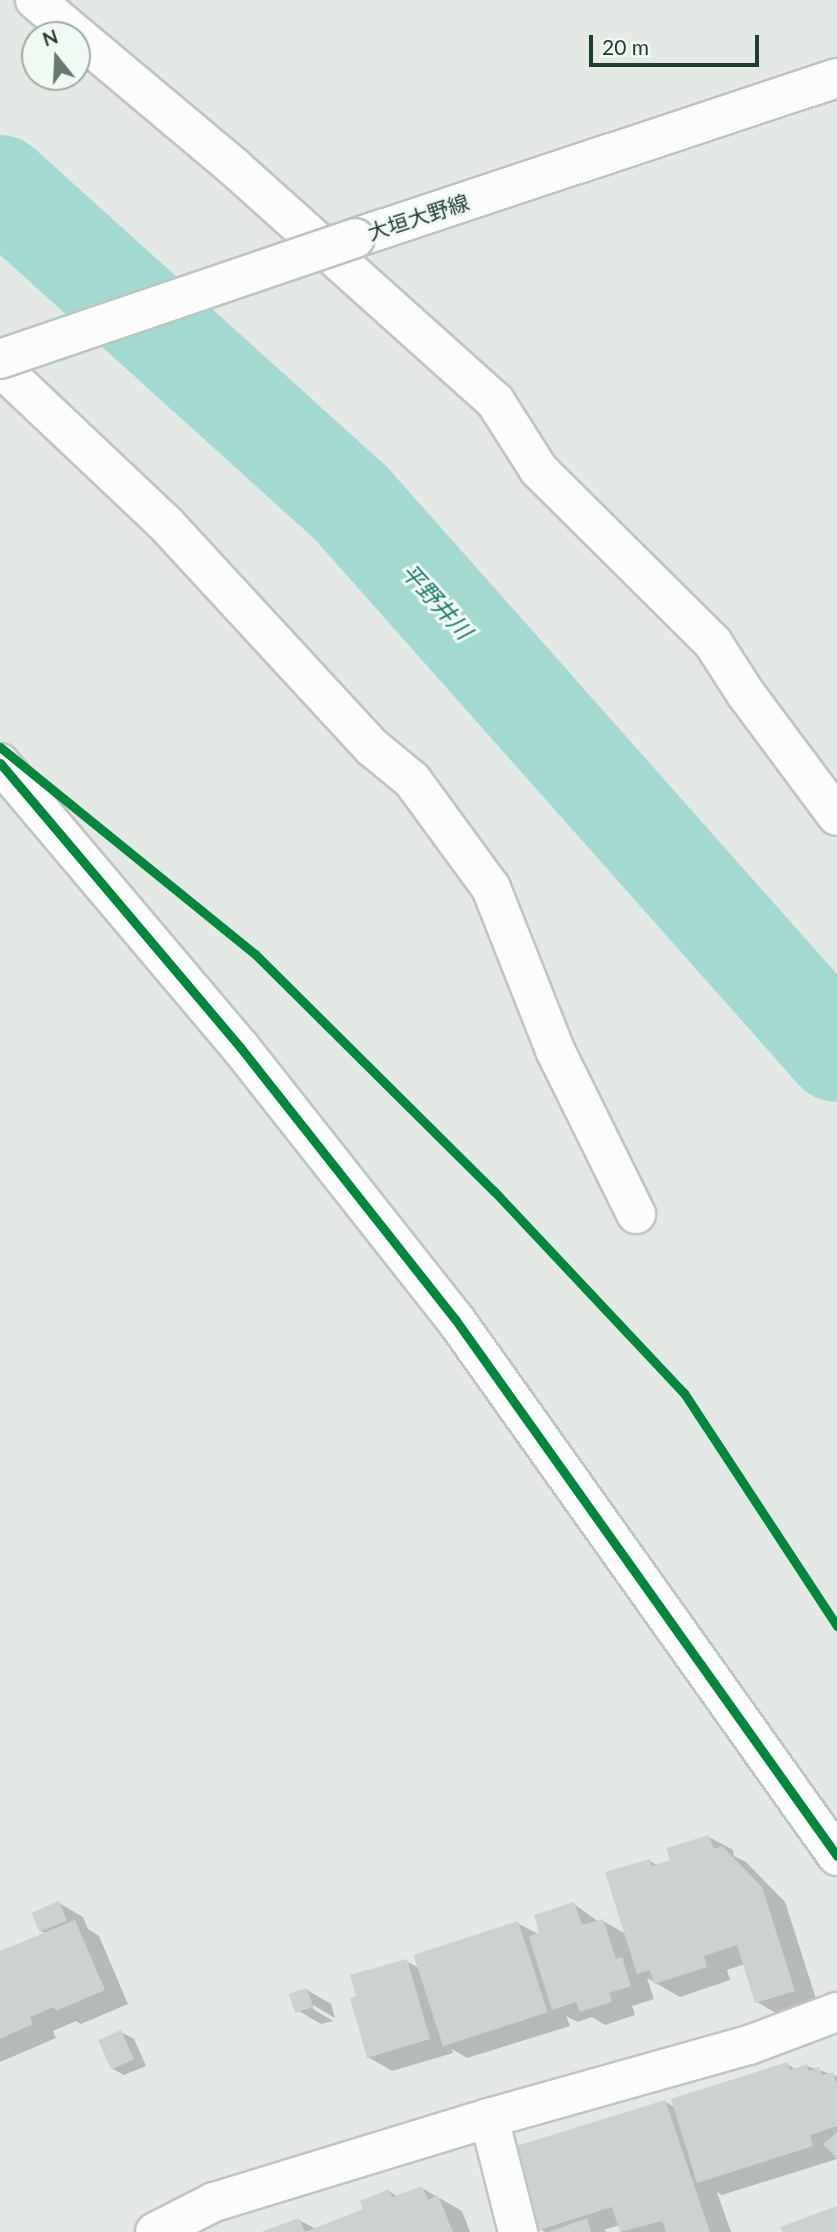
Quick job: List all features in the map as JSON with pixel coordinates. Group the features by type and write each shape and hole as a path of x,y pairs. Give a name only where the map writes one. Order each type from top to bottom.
{"street":[{"path":"35,0 234,167 495,401 539,470 713,643 746,694 837,816"},
{"name":"大垣大野線","path":"0,359 837,78"},
{"path":"0,367 166,524 373,748 412,780 491,888 555,1050 636,1214"},
{"path":"0,763 240,1047 455,1319 837,1856"},
{"path":"155,2232 214,2202 489,2118 749,2045 837,2012"},
{"path":"489,2118 518,2232"}],"building":[{"path":"709,1835 714,1849 722,1846 762,1887 795,1991 755,2003 737,1945 704,1956 707,1967 654,1984 650,1970 637,1974 605,1872 650,1859 652,1866 670,1860 666,1848"},
{"path":"59,1901 67,1920 40,1932 31,1913"},
{"path":"574,1902 582,1925 603,1919 616,1959 622,1957 631,1986 609,1993 612,2002 580,2012 576,2002 552,2010 529,1937 539,1932 534,1915"},
{"path":"75,1920 105,1990 56,2011 54,2007 30,2017 33,2024 0,2039 0,1951"},
{"path":"518,1921 548,2012 443,2046 413,1955"},
{"path":"407,1959 430,2039 367,2058 350,1998 356,1996 350,1975"},
{"path":"307,1988 313,2007 295,2013 289,1994"},
{"path":"121,2030 134,2059 111,2069 98,2040"},
{"path":"788,2062 790,2070 807,2064 809,2071 819,2067 822,2075 833,2072 837,2085 837,2126 810,2135 813,2146 697,2183 671,2099"},
{"path":"665,2100 710,2232 666,2232 662,2221 620,2232 612,2207 539,2230 513,2147"},
{"path":"837,2132 837,2159 823,2144"},
{"path":"422,2186 428,2200 438,2195 453,2232 305,2232 363,2209 360,2201 389,2189 392,2197"},
{"path":"837,2206 837,2232 782,2232 780,2227"},
{"path":"299,2218 305,2232 261,2232"},
{"path":"587,2218 591,2232 549,2232"}],"waterway":[{"name":"平野井川","path":"0,186 349,501 837,1051"}],"cycle path":[{"path":"0,747 255,954 494,1191 684,1393 837,1626"},
{"path":"0,763 240,1047 455,1319 837,1856"}]}
